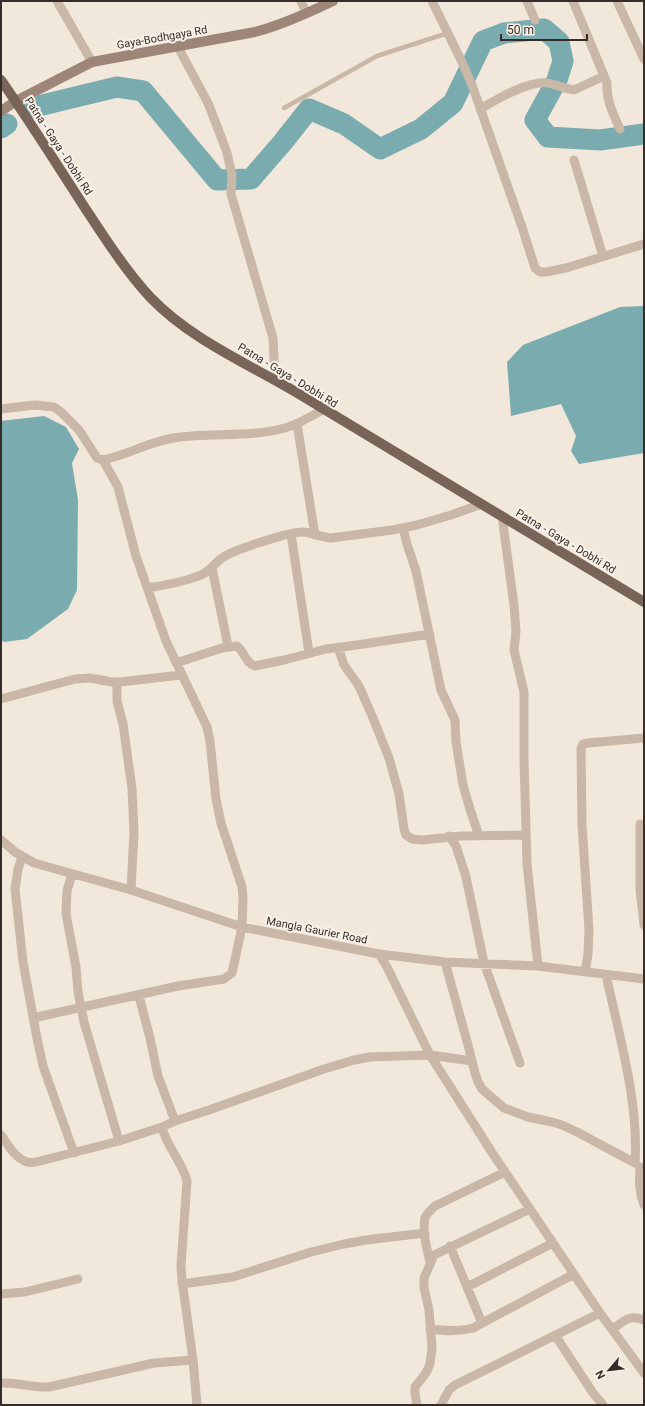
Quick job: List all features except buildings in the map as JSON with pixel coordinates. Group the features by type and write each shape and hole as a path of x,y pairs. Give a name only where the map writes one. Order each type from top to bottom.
{"main road":[{"name":"Patna - Gaya - Dobhi Rd","path":"1,80 131,275 171,316 194,333 275,380 644,602"}],"street":[{"path":"57,1 92,62"},
{"path":"301,1 306,14"},
{"name":"Gaya-Bodhgaya Rd","path":"1,111 16,101 92,62 269,29 333,1"},
{"path":"432,1 472,85 535,268 540,272 546,272 644,244"},
{"path":"527,1 535,20"},
{"path":"573,1 607,83 608,103 620,129"},
{"path":"617,1 644,59"},
{"path":"178,46 202,90 214,116 227,153 232,175 230,188 273,338 275,380"},
{"path":"480,109 519,89 539,83 546,82 574,90 604,76"},
{"path":"574,160 603,256"},
{"path":"1,409 35,405 54,407 79,430 97,458 103,460 164,440 208,435 271,431 297,424 324,410"},
{"path":"297,424 315,536"},
{"path":"33,1018 80,1007 139,996 178,986 214,981 228,976 232,973 242,927 244,898 242,887 220,823 207,727 166,641 136,556 118,487 103,460"},
{"path":"147,588 190,579 212,568 222,558 235,551 291,534 304,532 315,536 331,538 404,528 451,516 482,504"},
{"path":"502,516 514,605 516,631 514,650 524,692 526,835 528,870 538,966"},
{"path":"404,528 409,551 416,571 441,690 454,720 457,748 466,797 479,836"},
{"path":"291,534 309,653"},
{"path":"212,568 228,646"},
{"path":"176,663 228,646 237,646 241,648 247,661 251,665 255,666 284,660 326,648 430,634"},
{"path":"338,647 344,665 359,686 365,699 390,764 399,794 406,835 412,839 422,840 449,836 526,835"},
{"path":"1,699 76,679 90,678 117,682 181,675"},
{"path":"117,682 117,701 123,724 132,788 134,833 131,890"},
{"path":"586,972 589,930 582,825 581,749 583,744 588,743 615,742 644,738"},
{"path":"640,824 640,890 644,925"},
{"path":"449,836 456,846 466,877 484,963 520,1063"},
{"name":"Mangla Gaurier Road","path":"1,840 22,857 34,863 131,890 242,927 378,954 445,962 538,966 644,980"},
{"path":"22,857 16,878 15,901 23,962 43,1066 74,1152"},
{"path":"72,874 67,891 66,914 76,967 80,1007 119,1141"},
{"path":"378,954 387,966 430,1055 505,1172 600,1313 644,1373"},
{"path":"445,962 478,1082 482,1089 504,1108 528,1117 562,1125 640,1167"},
{"path":"606,975 633,1102 636,1145 640,1167 638,1182 644,1205"},
{"path":"139,996 158,1076 175,1121"},
{"path":"1,1135 10,1148 19,1157 28,1162 40,1161 119,1141 324,1069 354,1060 370,1057 430,1055 472,1061"},
{"path":"162,1127 164,1137 175,1153 187,1181 181,1266 197,1405"},
{"path":"430,1262 425,1233 425,1218 430,1211 435,1206 505,1172"},
{"path":"417,1405 415,1387 426,1373 430,1364 432,1348 429,1310 424,1288 424,1278 434,1255 450,1246 530,1209"},
{"path":"182,1284 232,1277 311,1252 344,1244 425,1233"},
{"path":"467,1288 553,1243"},
{"path":"450,1246 482,1323"},
{"path":"430,1329 450,1331 473,1328 574,1274"},
{"path":"1,1294 25,1292 78,1279"},
{"path":"441,1405 449,1390 455,1385 600,1313"},
{"path":"613,1329 629,1318 634,1317 644,1320"},
{"path":"555,1335 592,1393 603,1405"},
{"path":"1,1383 15,1383 32,1387 49,1387 154,1363 193,1360"}],"lane":[{"path":"284,108 377,56 448,33"}],"water":[{"path":"644,306 644,453 579,464 571,451 576,436 561,404 511,416 507,362 523,345 620,307"},
{"path":"44,416 66,427 79,449 72,463 78,500 77,590 68,609 27,639 4,642 1,640 1,421"}],"waterway":[{"path":"34,107 117,87 143,91 217,180 251,179 309,109 344,124 380,149 421,129 453,103 483,41 504,33 544,29 559,42 563,61 557,80 535,120 548,137 600,140 644,134"},
{"path":"1,128 7,124"}]}
